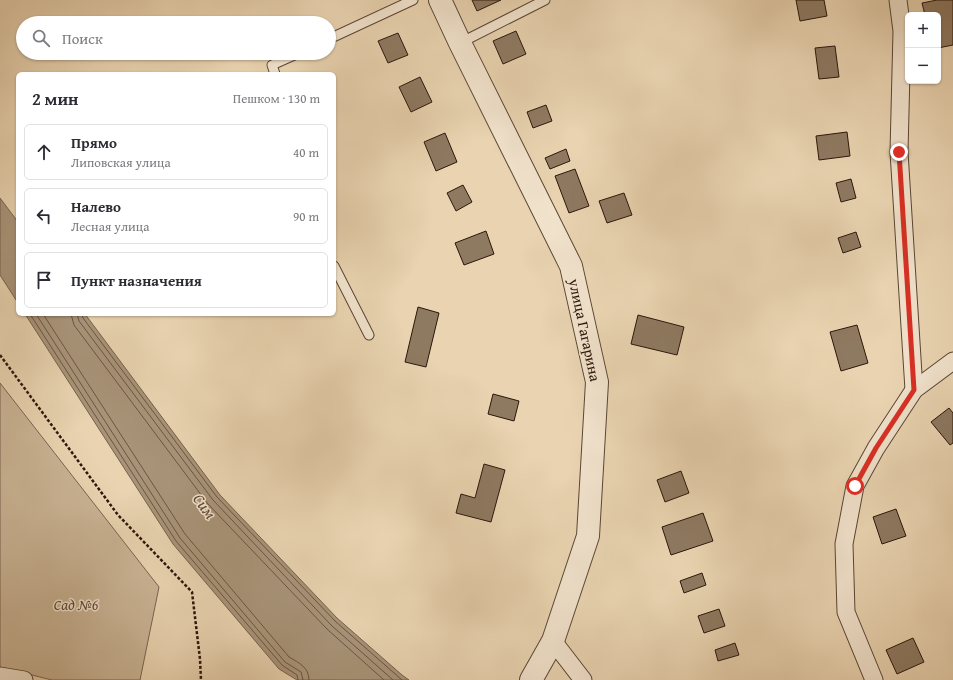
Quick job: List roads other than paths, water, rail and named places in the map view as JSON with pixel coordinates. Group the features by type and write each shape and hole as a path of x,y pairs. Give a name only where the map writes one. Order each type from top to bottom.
{"street":[{"name":"улица Гагарина","path":"440,0 571,266 597,382 588,536 553,641 533,678"},
{"path":"898,0 902,31 899,152 914,390"},
{"path":"874,680 846,612 844,544 855,486 876,448 914,390 953,362"},
{"path":"553,641 583,680"},
{"path":"0,676 24,680"}],"lane":[{"path":"336,36 413,0"},
{"path":"460,43 545,0"},
{"path":"274,72 272,66 284,60"},
{"path":"336,270 369,335"}],"water":[{"path":"0,198 16,219 16,300 0,275"},
{"name":"Сим","path":"26,316 86,316 220,495 337,618 409,680 297,680 279,669 173,544"}],"park label":[{"name":"Сад №6","path":"76,604"}]}
